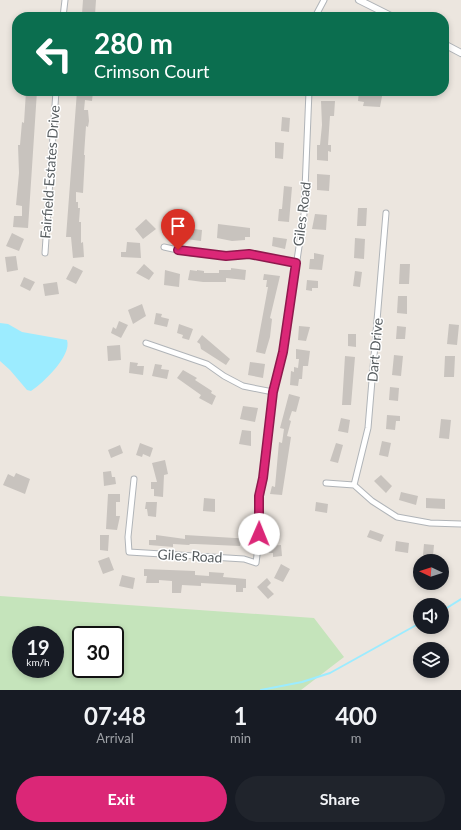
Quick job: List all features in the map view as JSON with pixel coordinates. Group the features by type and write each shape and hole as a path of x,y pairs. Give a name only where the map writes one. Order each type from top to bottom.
{"street":[{"path":"64,12 65,0"},
{"path":"318,12 324,0"},
{"path":"359,0 383,12"},
{"path":"449,47 461,53"},
{"name":"Fairfield Estates Drive","path":"45,253 56,96"},
{"name":"Giles Road","path":"134,479 128,537 129,552 244,559 256,563 258,547 259,496 263,478 273,392 283,352 304,214 309,96"},
{"name":"Dart Drive","path":"354,485 368,428 386,213"},
{"path":"164,247 191,253 226,256 249,254 296,263"},
{"path":"146,343 207,364 224,376 243,386 273,392"},
{"path":"326,483 354,485 372,501 397,517 430,523 461,524"}],"green space":[{"path":"0,596 314,618 344,657 301,690 0,690"}],"water":[{"path":"0,323 8,324 22,332 67,340 65,354 61,361 49,376 31,391 27,390 0,361"}],"building":[{"path":"83,0 96,0 95,12 82,12"},
{"path":"26,96 37,96 28,228 13,227 14,216 22,216 22,206 16,205 19,173 18,145 20,145 22,122 24,123"},
{"path":"77,96 92,96 92,101 85,100 84,110 88,110 89,121 88,127 86,126 83,193 76,192 76,202 78,202 78,208 80,208 79,222 81,222 81,243 83,242 84,257 73,258 71,237 66,237"},
{"path":"358,96 382,96 380,107 363,106 364,102 358,101"},
{"path":"321,101 335,101 334,116 330,116 328,145 331,145 331,152 328,151 328,161 317,160 317,145 320,145 322,125"},
{"path":"282,117 290,118 289,132 281,131"},
{"path":"275,142 284,143 283,159 275,158"},
{"path":"317,174 330,175 329,191 317,190"},
{"path":"284,186 292,187 289,222 278,221 279,209 282,209"},
{"path":"358,208 367,208 366,226 357,226"},
{"path":"315,214 327,215 326,230 312,229"},
{"path":"165,218 179,219 179,223 195,225 194,229 202,230 201,241 186,239 187,231 164,229"},
{"path":"146,219 156,229 143,239 135,229"},
{"path":"218,224 250,228 250,237 245,237 245,240 232,241 217,238"},
{"path":"12,233 24,239 19,251 6,246"},
{"path":"273,237 287,239 285,249 272,246"},
{"path":"355,238 365,239 364,259 354,258"},
{"path":"127,242 140,243 141,258 121,257 121,252 126,252"},
{"path":"314,253 324,255 322,270 309,269 310,259 314,259"},
{"path":"16,256 18,270 7,272 5,257"},
{"path":"144,264 154,273 149,280 136,273"},
{"path":"400,264 410,264 409,284 399,284"},
{"path":"73,266 83,271 76,284 66,279"},
{"path":"231,268 246,270 245,280 226,278 226,282 203,282 188,280 190,270 204,271 204,273 219,273 219,270 231,270"},
{"path":"165,270 180,274 179,287 164,285"},
{"path":"355,271 362,272 360,287 353,286"},
{"path":"264,274 280,276 270,318 272,319 270,337 265,354 256,352 268,287 266,287 267,280 263,280"},
{"path":"24,277 35,282 30,291 20,286"},
{"path":"307,280 318,281 318,288 312,288 312,291 306,290"},
{"path":"57,282 59,294 45,296 43,284"},
{"path":"398,296 407,296 407,314 397,313"},
{"path":"142,304 146,316 133,324 128,310"},
{"path":"156,313 162,314 161,317 169,319 167,327 154,324"},
{"path":"119,321 128,325 121,338 111,333 113,327 116,329"},
{"path":"179,324 193,329 189,340 182,338 183,335 177,333"},
{"path":"449,324 459,325 457,345 447,344"},
{"path":"299,326 310,327 306,341 298,340"},
{"path":"397,326 406,327 405,339 396,339"},
{"path":"348,334 356,334 356,347 348,346"},
{"path":"202,335 230,359 226,365 201,349 200,344 197,342"},
{"path":"120,345 121,360 108,361 107,346"},
{"path":"296,349 310,351 308,366 303,366 302,379 299,379 298,386 290,385 291,371 294,372 294,367 298,368 299,359 296,359"},
{"path":"394,355 403,356 401,376 392,375"},
{"path":"345,356 355,357 351,405 342,405"},
{"path":"445,356 455,356 454,377 444,377"},
{"path":"130,362 138,363 137,366 144,366 143,375 129,373"},
{"path":"250,362 265,364 263,378 248,375"},
{"path":"155,364 162,365 161,369 169,370 167,379 152,376"},
{"path":"183,370 197,378 195,380 212,391 211,393 216,396 212,405 199,398 201,395 177,378"},
{"path":"390,387 399,388 398,401 389,400"},
{"path":"289,394 300,397 296,412 292,411 289,420 291,421 287,436 291,437 282,495 270,494 272,486 275,487 279,442 282,443 284,429 280,428"},
{"path":"243,406 258,408 255,422 240,419"},
{"path":"387,415 400,416 400,421 396,421 395,430 386,429"},
{"path":"341,418 350,420 348,433 338,431"},
{"path":"441,419 451,420 449,439 439,438"},
{"path":"242,430 251,431 251,446 239,444"},
{"path":"382,441 391,443 388,457 379,455"},
{"path":"140,443 153,448 150,457 143,454 142,457 136,455"},
{"path":"336,443 343,445 338,463 330,461"},
{"path":"120,445 123,453 111,458 108,450"},
{"path":"165,460 168,474 164,475 163,497 154,496 154,489 151,489 151,482 157,482 152,463"},
{"path":"111,471 112,477 115,477 116,484 104,486 103,472"},
{"path":"16,473 30,479 25,494 3,485 8,474 14,477"},
{"path":"381,475 392,486 386,493 374,481"},
{"path":"401,492 418,496 416,505 399,500"},
{"path":"108,494 120,494 120,502 116,502 116,516 120,516 117,530 106,529"},
{"path":"204,498 215,499 215,512 203,511"},
{"path":"426,498 445,499 445,509 426,508"},
{"path":"146,502 157,502 156,517 148,516 147,509 145,509"},
{"path":"316,502 328,504 327,513 315,511"},
{"path":"370,530 384,535 381,542 367,537"},
{"path":"100,535 109,535 108,551 100,550"},
{"path":"156,535 185,539 185,535 241,538 240,546 173,544 173,547 149,545 149,540 156,540"},
{"path":"396,541 409,543 408,553 395,551"},
{"path":"424,544 434,545 433,554 423,554"},
{"path":"281,545 282,556 273,557 273,553 269,553 268,546"},
{"path":"109,557 114,570 103,574 98,561"},
{"path":"281,564 290,569 283,582 274,578"},
{"path":"144,569 195,571 195,575 209,576 209,572 224,573 223,577 246,579 246,588 243,588 243,592 236,592 236,585 201,583 201,586 182,585 181,593 172,593 172,581 159,580 159,583 146,583 147,576 144,576"},
{"path":"122,575 135,578 133,589 119,586"},
{"path":"267,578 271,583 267,587 274,594 268,599 257,587"}],"waterway":[{"path":"449,607 461,599"},
{"path":"261,690 302,682 330,673 413,627"}],"route":[{"path":"178,250 191,253 226,256 235,254 249,254 296,263 283,352 273,392 263,478 259,496 259,534"}]}
